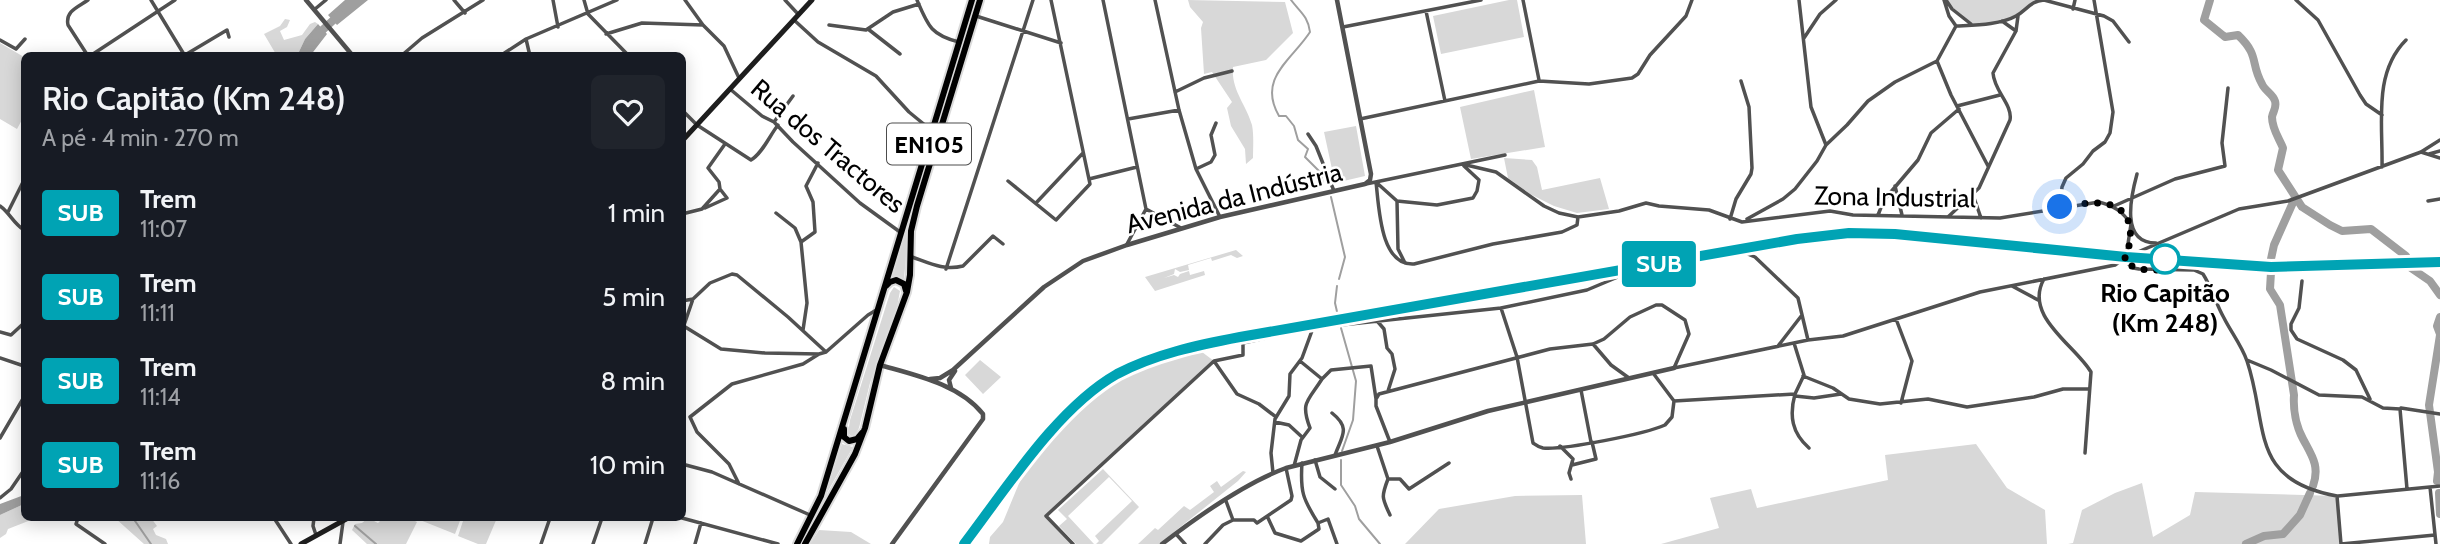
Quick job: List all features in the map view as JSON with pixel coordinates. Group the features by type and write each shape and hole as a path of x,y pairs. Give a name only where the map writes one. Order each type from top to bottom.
{"main road":[{"path":"686,137 812,0"},
{"name":"EN105","path":"797,544 821,496 972,0"},
{"name":"EN105","path":"805,544 855,454 865,428 880,365 907,292 914,217 979,0"},
{"path":"885,288 890,282 896,281 904,284 907,292"},
{"path":"844,422 844,437 849,441 857,439 865,428"},
{"path":"301,544 342,521"}],"street":[{"path":"86,52 68,25 67,19 70,12 88,0"},
{"path":"151,0 183,52"},
{"path":"95,52 175,0"},
{"path":"306,0 349,52"},
{"path":"315,9 326,0"},
{"path":"454,0 465,13"},
{"path":"406,52 422,38 483,0"},
{"path":"553,0 558,27"},
{"path":"584,0 588,14 625,52"},
{"path":"506,52 526,39 617,0"},
{"path":"685,0 703,25 724,46 739,78"},
{"path":"785,0 798,13"},
{"path":"946,269 1033,0"},
{"path":"1008,181 1056,220 1090,184 1051,0"},
{"path":"1103,0 1146,209 1127,245"},
{"path":"1155,0 1179,110 1196,169 1220,217"},
{"name":"Avenida da Indústria","path":"930,379 947,374 962,363 1057,276 1083,261 1220,217 1365,184 1370,180 1338,0"},
{"path":"1343,27 1480,0"},
{"path":"1523,0 1539,81"},
{"path":"1360,119 1539,81 1589,84 1632,78 1686,16 1692,0"},
{"path":"1799,0 1811,107 1826,145"},
{"path":"1803,39 1820,14 1836,0"},
{"path":"1945,0 1973,25"},
{"path":"1945,0 1949,16 1956,26"},
{"path":"1956,26 2002,21 2018,16 2035,1 2044,0 2113,21 2129,42"},
{"path":"2073,9 2076,0"},
{"path":"2060,207 2066,178 2105,142 2112,124 2113,113 2094,0"},
{"path":"2296,0 2318,20 2366,104 2382,115"},
{"path":"868,29 892,12 918,2 931,30 942,38 960,42"},
{"path":"1426,11 1445,101"},
{"path":"975,15 1061,43"},
{"path":"1950,216 1983,182 2011,114 2000,95 1993,73 2016,31 2018,16"},
{"path":"793,19 818,42 876,76 909,111 933,131"},
{"path":"2002,21 2016,31"},
{"path":"606,34 642,23 703,25"},
{"path":"829,25 868,29 900,54"},
{"path":"1742,222 1783,199 1795,189 1826,145 1878,93 1937,61 1956,26"},
{"path":"191,52 227,30 229,37"},
{"path":"0,40 16,49 25,39"},
{"path":"526,39 529,52"},
{"path":"2382,167 2385,75 2396,50 2406,40"},
{"path":"1937,61 1988,166"},
{"path":"1175,92 1204,78 1232,71"},
{"path":"1730,219 1736,199 1752,168 1749,107 1741,81"},
{"name":"Rua dos Tractores","path":"729,89 762,116 776,123 860,203 902,233"},
{"path":"2157,243 2147,243 2140,238 2124,214 2114,206 2175,180 2225,166 2222,143 2228,89"},
{"path":"1878,215 1884,200 1918,160 1931,133 1958,107 2000,95"},
{"path":"686,114 697,125 751,160 760,153 793,96"},
{"path":"1128,119 1179,110"},
{"path":"1196,169 1211,162 1214,155 1212,135 1216,124"},
{"path":"1308,134 1316,146 1334,191"},
{"path":"1162,544 1203,514 1286,468 1377,446 1447,422 1527,402 1778,346 1843,336 1980,292 2115,265 2157,243 2239,209 2288,201 2421,152 2440,139"},
{"path":"686,213 727,198 708,167 725,144"},
{"path":"2429,154 2440,150"},
{"path":"1037,203 1083,152"},
{"path":"2421,152 2440,158"},
{"path":"1365,184 1505,155"},
{"path":"801,242 815,232 812,198 806,186 818,163"},
{"path":"1376,182 1397,201 1437,205 1473,198 1479,180 1462,164"},
{"path":"1376,182 1386,241 1397,259 1406,264 1493,244 1562,232 1577,225 1578,217 1544,206 1496,172 1462,164"},
{"path":"1090,179 1137,167"},
{"path":"2137,174 2131,198 2131,224 2125,258 2128,265 2139,269 2194,271 2203,274 2247,360 2260,433 2280,470 2300,486 2337,496 2440,486"},
{"path":"8,212 21,186"},
{"path":"1895,186 1902,215"},
{"path":"702,209 720,189"},
{"path":"1973,195 1980,218"},
{"path":"2428,201 2440,199"},
{"path":"1397,201 1398,249 1406,264"},
{"name":"Zona Industrial","path":"1578,217 1619,211 1646,203 1709,210 1742,222 1830,211 2000,218 2099,202 2114,206"},
{"path":"0,206 21,228"},
{"path":"1146,209 1182,228"},
{"path":"776,213 795,228 801,242 807,303 803,330"},
{"path":"910,256 946,269 962,266 993,236 1003,244"},
{"path":"1073,544 1046,516 1214,361 1243,355 1243,343 1313,328 1501,308 1587,290 1632,271 1745,253 1755,257 1798,298 1808,340"},
{"path":"686,318 693,299 710,283 732,274 737,275 826,352"},
{"path":"2038,300 2044,279"},
{"path":"2302,281 2299,309 2291,324 2294,336 2301,342 2343,359 2353,367 2361,377 2371,401"},
{"path":"2011,286 2038,300 2053,330 2069,343 2090,369 2089,424 2085,453"},
{"path":"686,300 693,299"},
{"path":"1376,399 1388,391 1517,357 1550,349 1593,344 1604,339 1630,317 1651,306 1662,305 1685,320 1689,328 1674,368"},
{"path":"739,484 729,464 697,432 690,417 732,384 803,364 826,352 868,315 880,308"},
{"path":"1501,308 1517,357 1533,443 1542,448 1592,442 1665,425 1672,417 1674,401 1653,373"},
{"path":"1778,346 1802,315"},
{"path":"1895,319 1912,362 1901,403"},
{"path":"1377,321 1384,330 1395,369 1388,391"},
{"path":"0,332 11,335 21,326"},
{"path":"686,328 721,349 819,354"},
{"path":"1273,473 1271,453 1276,416 1289,396 1290,374 1300,361 1313,328"},
{"path":"1794,343 1803,376 1791,408 1794,430 1800,440 1810,448"},
{"path":"1593,344 1611,365 1632,379"},
{"path":"0,358 21,365"},
{"path":"2247,360 2319,395 2362,397 2383,408 2440,414"},
{"path":"1214,361 1237,394 1276,416"},
{"path":"1300,361 1322,379"},
{"name":"Avenida da Indústria","path":"952,390 949,380 962,363"},
{"path":"880,365 930,379 952,390 981,410 983,419 892,544"},
{"path":"1294,466 1302,438 1310,428 1304,414 1305,405 1331,370 1371,366 1376,406 1390,442"},
{"path":"1803,376 1833,388 1849,399 1866,403 1901,403 1928,399 1967,407 2022,399 2063,389 2089,389"},
{"path":"1572,465 1596,459 1581,390"},
{"path":"1674,401 1795,395 1814,398 1841,394"},
{"path":"0,438 21,402"},
{"path":"2398,408 2402,411 2407,489"},
{"path":"1332,414 1343,422 1344,428 1335,455"},
{"path":"4,420 9,421"},
{"path":"1275,422 1292,426 1302,438"},
{"path":"1377,446 1388,479 1382,496 1390,515"},
{"path":"1560,446 1573,459 1569,474 1571,479"},
{"path":"1315,460 1320,477 1335,489"},
{"path":"1268,518 1275,533 1299,541 1319,529 1301,488 1302,463"},
{"path":"1388,479 1400,479 1409,489 1450,463"},
{"path":"686,465 739,484 812,516"},
{"path":"1205,544 1223,525 1233,520 1254,520 1257,523 1291,500 1286,468"},
{"path":"0,498 11,489 21,474"},
{"path":"2430,487 2436,544"},
{"path":"2337,496 2341,544 2435,535"},
{"path":"1226,501 1233,520"},
{"path":"686,519 778,544"},
{"path":"1318,523 1329,519 1337,544"},
{"path":"77,521 76,524 105,544"},
{"path":"276,521 291,544"},
{"path":"314,521 316,535"},
{"path":"340,544 346,521"},
{"path":"541,544 550,521"},
{"path":"593,544 601,521"},
{"path":"645,544 652,521"},
{"path":"695,544 701,523"},
{"path":"1176,534 1185,544"}],"shaded area":[{"path":"345,0 368,0 337,25 328,15"},
{"path":"1188,0 1285,2 1293,33 1266,60 1233,67 1234,83 1253,129 1253,158 1246,164 1245,149 1231,126 1227,108 1232,102 1212,72 1204,74 1201,28 1203,22 1190,7"},
{"path":"1517,0 1524,37 1441,54 1433,16"},
{"path":"1946,0 2037,0 2007,18 1973,25 1961,17"},
{"path":"285,19 290,20 287,27 280,31 284,40 302,35 310,24 318,24 305,39 299,52 275,52 264,34 280,26"},
{"path":"318,24 327,34 313,52 299,52 305,39"},
{"path":"0,43 21,55 21,122 17,129 0,119"},
{"path":"1534,90 1545,147 1471,159 1460,107"},
{"path":"1356,126 1365,176 1335,183 1324,132"},
{"path":"1504,158 1532,160 1537,167 1542,190 1600,178 1609,209 1577,213 1554,206 1530,194 1508,178"},
{"path":"909,220 904,280 892,278"},
{"path":"1236,250 1243,256 1237,258 1231,255 1212,261 1211,258 1188,265 1189,270 1180,272 1175,269 1174,274 1164,278 1174,275 1178,277 1189,271 1190,275 1204,271 1205,275 1155,291 1145,277"},
{"path":"894,287 900,291 897,307 870,383 859,428 855,435 851,436 848,433 850,420"},
{"path":"1191,352 1202,352 1214,361 1047,516 1073,544 989,544 990,537 1003,522 1020,481 1048,443 1088,400 1138,370"},
{"path":"980,360 1001,377 983,394 965,375"},
{"path":"842,444 853,447 823,500"},
{"path":"1976,444 2007,488 2045,510 2047,544 1661,544 1719,528 1710,498 1751,489 1757,508 1888,480 1885,455"},
{"path":"1103,469 1139,507 1102,544 1096,544 1099,541 1095,536 1132,501 1109,477 1068,516 1094,544 1076,544 1059,526 1067,519 1058,510"},
{"path":"1243,471 1246,472 1238,481 1159,544 1138,544 1184,506 1190,510 1214,492 1210,486 1217,481 1221,487"},
{"path":"2142,483 2153,537 2190,515 2195,492 2337,496 2341,544 2068,544 2073,543 2082,510"},
{"path":"1582,495 1586,544 1405,544 1439,509 1515,496"},
{"path":"21,496 21,505 0,515 0,504"},
{"path":"21,505 21,521 28,521 8,529 0,538 0,515"},
{"path":"118,521 153,521 157,526 153,529 156,535 166,539 168,544 144,544"},
{"path":"422,521 460,521 455,534"},
{"path":"463,521 496,521 486,544 478,544 458,536"},
{"path":"417,522 406,544 367,544 352,530 355,524"},
{"path":"819,530 851,532 871,544 810,544"}],"waterway":[{"path":"1291,0 1305,18 1310,32 1274,80 1273,103 1279,116 1286,116 1294,126 1298,140 1308,149 1305,157 1321,173 1323,185"},
{"path":"2210,0 2204,20 2225,37 2238,35 2245,42 2262,84 2274,99 2276,106 2272,121 2283,148 2278,170 2302,207 2342,231 2371,229 2406,256"},
{"path":"316,36 340,14"},
{"path":"1331,197 1345,257 1339,279"},
{"path":"2271,259 2274,245 2295,198"},
{"path":"2411,268 2430,281 2440,295"},
{"path":"2271,272 2270,289 2280,305 2296,417 2315,467 2313,486"},
{"path":"1337,286 1335,303 1338,316"},
{"path":"2440,317 2437,326 2440,334"},
{"path":"1341,328 1356,381 1353,420 1342,451"},
{"path":"2437,481 2429,405 2440,335"},
{"path":"1341,460 1341,485 1355,506 1359,519 1380,544"},
{"path":"2246,544 2264,536 2283,534 2300,515 2310,493"},
{"path":"2439,493 2440,514"},
{"path":"135,521 151,544"},
{"path":"355,526 376,544"}],"railway":[{"path":"964,544 1033,451 1053,428 1095,389 1117,374 1146,361 1240,337 1797,239 1849,233 1895,234 2126,257 2271,267 2440,262"}],"train":[{"name":"SUB","path":"964,544 1056,426 1096,388 1151,359 1194,346 1240,337 1797,239 1849,233 1895,234 2227,265 2271,267 2440,262"}],"place":[{"name":"Rio Capitão (Km 248)","path":"2165,259"}],"route":[{"path":"2060,207 2099,202 2114,206 2131,224 2131,236 2124,260 2128,265 2139,269 2166,270 2165,259"}]}
